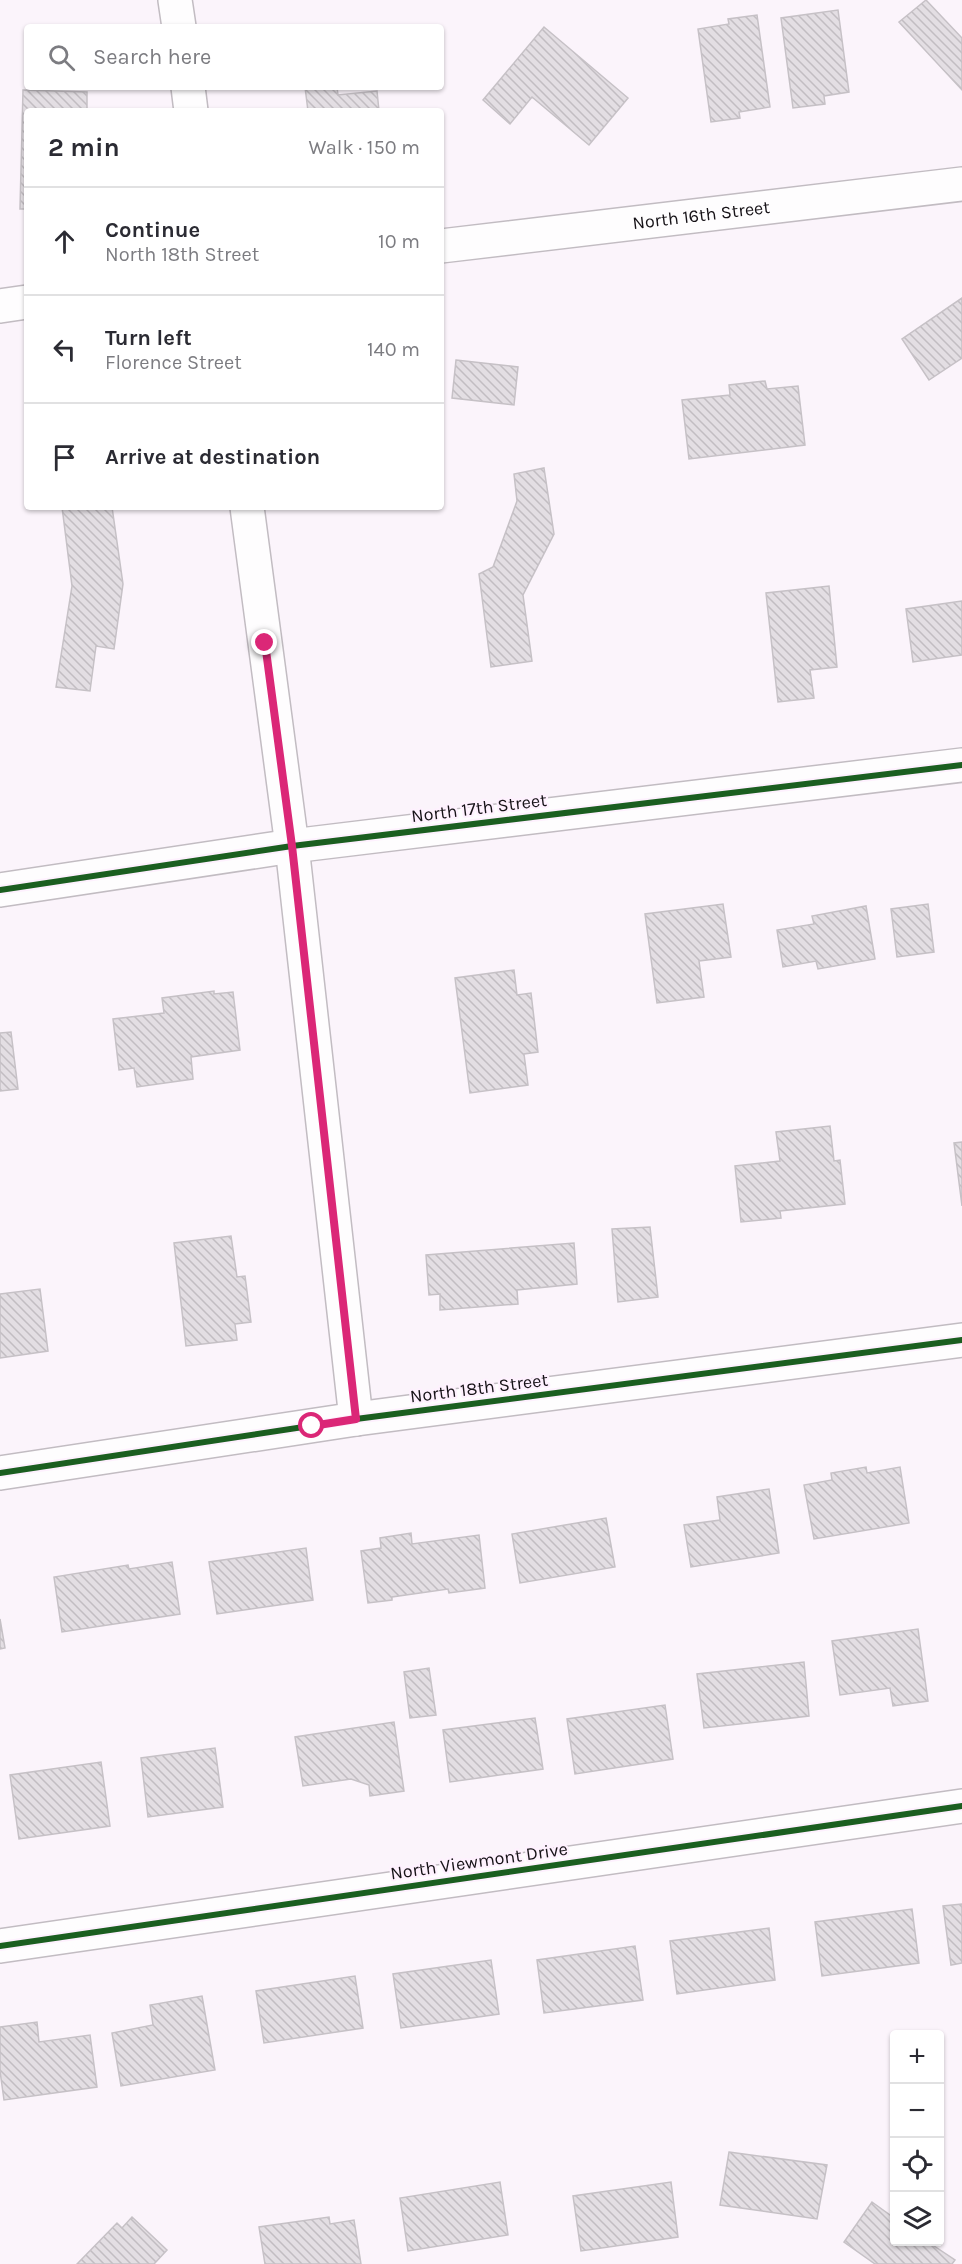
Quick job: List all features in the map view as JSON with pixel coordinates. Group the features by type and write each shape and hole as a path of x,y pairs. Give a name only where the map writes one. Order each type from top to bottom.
{"street":[{"path":"175,0 179,24"},
{"path":"188,90 191,108"},
{"name":"North 16th Street","path":"444,246 962,184"},
{"path":"0,306 24,302"},
{"path":"247,510 292,846 356,1419"},
{"name":"North 17th Street","path":"0,890 292,846 962,765"},
{"name":"North 18th Street","path":"0,1473 356,1419 962,1340"},
{"name":"North Viewmont Drive","path":"0,1946 962,1806"}],"building":[{"path":"926,0 962,38 962,90 899,22"},
{"path":"838,10 849,92 824,96 825,104 793,108 781,18"},
{"path":"757,15 770,107 739,112 740,118 711,122 698,29 729,24 728,19"},
{"path":"544,27 628,98 589,145 532,97 510,124 483,100"},
{"path":"23,90 87,92 87,108 24,108 24,209 20,209"},
{"path":"305,90 337,90 338,95 377,91 379,108 308,108"},
{"path":"962,298 962,358 929,380 902,339"},
{"path":"456,360 518,367 514,405 452,398"},
{"path":"765,381 767,389 798,386 805,445 689,459 682,400 730,395 729,385"},
{"path":"544,468 554,534 523,595 532,661 491,667 479,574 493,567 517,501 514,474"},
{"path":"62,510 112,510 123,584 114,649 96,646 90,691 56,687 72,586"},
{"path":"829,586 837,667 810,670 814,698 778,702 766,593"},
{"path":"962,601 962,655 913,662 906,609"},
{"path":"723,904 731,957 699,961 704,997 657,1003 645,914"},
{"path":"928,904 934,952 897,957 891,909"},
{"path":"866,906 875,959 818,969 816,961 783,967 777,930 814,924 812,916"},
{"path":"514,970 517,995 531,993 538,1052 524,1054 528,1085 470,1093 455,978"},
{"path":"214,991 214,994 233,992 240,1050 191,1057 193,1079 137,1087 134,1068 119,1070 113,1019 164,1013 162,998"},
{"path":"11,1032 18,1089 0,1091 0,1033"},
{"path":"830,1126 834,1161 840,1160 845,1204 780,1211 781,1218 741,1222 735,1166 780,1161 776,1132"},
{"path":"962,1142 962,1206 954,1143"},
{"path":"650,1227 658,1297 618,1302 612,1229"},
{"path":"231,1236 237,1277 245,1276 251,1322 235,1324 237,1340 186,1346 174,1243"},
{"path":"574,1243 577,1284 517,1290 518,1304 440,1310 440,1294 429,1295 426,1255"},
{"path":"40,1289 48,1351 0,1358 0,1294"},
{"path":"866,1467 867,1473 900,1467 909,1523 814,1539 804,1485 832,1480 831,1473"},
{"path":"769,1489 779,1553 691,1567 684,1525 720,1520 717,1497"},
{"path":"606,1518 615,1567 520,1583 512,1534"},
{"path":"411,1533 412,1544 479,1535 485,1588 449,1593 448,1589 368,1603 361,1551 381,1548 380,1538"},
{"path":"306,1548 313,1600 217,1614 209,1562"},
{"path":"172,1562 180,1614 62,1632 54,1577 128,1565 129,1569"},
{"path":"0,1619 5,1648 0,1649"},
{"path":"918,1629 928,1701 893,1706 890,1688 840,1695 832,1641"},
{"path":"804,1662 809,1716 704,1728 697,1674"},
{"path":"429,1668 436,1715 410,1718 404,1672"},
{"path":"665,1705 673,1759 575,1774 567,1719"},
{"path":"535,1718 543,1769 450,1782 443,1730"},
{"path":"394,1722 404,1791 370,1796 369,1785 351,1779 303,1786 295,1737"},
{"path":"215,1748 223,1807 148,1817 141,1758"},
{"path":"101,1762 110,1826 19,1839 10,1775"},
{"path":"962,1904 962,1963 951,1965 943,1906"},
{"path":"912,1909 919,1963 822,1976 815,1922"},
{"path":"769,1928 775,1980 677,1994 670,1941"},
{"path":"635,1946 643,2000 544,2013 537,1960"},
{"path":"491,1960 499,2014 401,2028 393,1974"},
{"path":"355,1976 363,2028 264,2043 256,1991"},
{"path":"202,1996 215,2070 121,2086 112,2033 153,2025 150,2005"},
{"path":"37,2022 39,2042 90,2035 97,2087 4,2100 0,2071 0,2027"},
{"path":"729,2152 827,2165 817,2219 720,2205"},
{"path":"500,2182 508,2235 408,2251 400,2198"},
{"path":"671,2182 678,2237 581,2251 573,2196"},
{"path":"872,2202 890,2215 890,2246 934,2246 955,2260 952,2264 875,2264 844,2242"},
{"path":"132,2217 167,2250 154,2264 77,2264 117,2223 122,2228"},
{"path":"329,2217 330,2224 354,2220 361,2264 265,2264 259,2227"}],"cycle path":[{"path":"0,890 292,846 962,765"},
{"path":"0,1473 356,1419 962,1340"},
{"path":"0,1946 962,1806"}],"route":[{"path":"265,643 292,846 356,1419 312,1426"}]}
